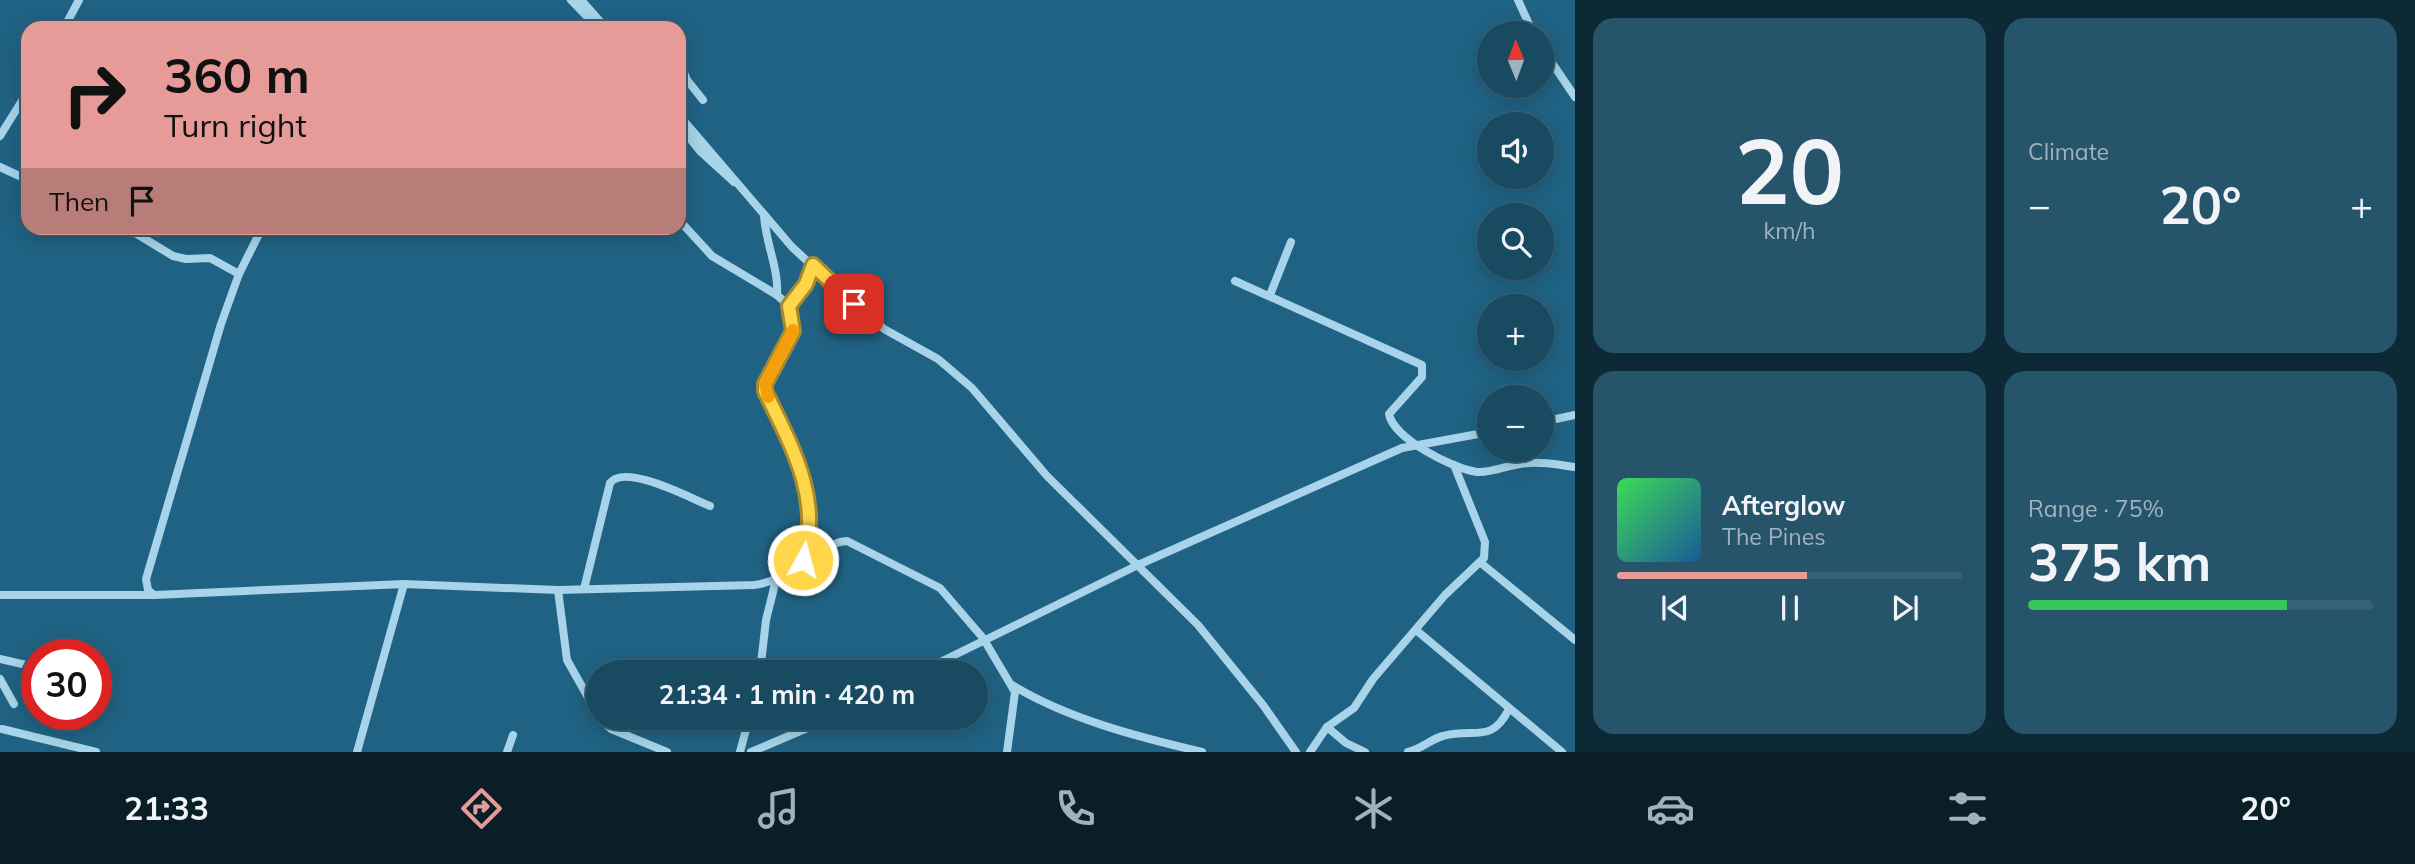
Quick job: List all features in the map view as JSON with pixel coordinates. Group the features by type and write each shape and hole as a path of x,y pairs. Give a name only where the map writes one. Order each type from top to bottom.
{"street":[{"path":"68,21 79,0"},
{"path":"571,0 591,21"},
{"path":"581,0 600,21"},
{"path":"1518,0 1528,21"},
{"path":"1554,66 1575,97"},
{"path":"686,78 703,100"},
{"path":"0,136 21,103"},
{"path":"686,123 750,195 764,215 813,265 884,329 954,372 993,411 1047,476 1213,641 1296,752"},
{"path":"686,134 700,151 750,195"},
{"path":"0,167 21,177"},
{"path":"764,215 765,238 777,278 777,295"},
{"path":"686,228 712,256 777,295 789,306 793,331 765,388 805,480 805,551 796,570"},
{"path":"138,235 173,256 186,260 210,258 239,274"},
{"path":"154,595 146,585 148,571 239,274 258,235"},
{"path":"1270,295 1291,242"},
{"path":"789,306 806,284 813,265"},
{"path":"1235,281 1422,365 1422,377 1389,414 1390,421 1415,444 1454,465 1479,472 1531,463 1574,467"},
{"path":"1554,419 1575,415"},
{"path":"942,660 983,638 1291,495 1415,444 1477,434"},
{"path":"1310,752 1327,727 1350,713 1373,679 1445,595 1481,563 1486,553 1485,542 1454,465"},
{"path":"584,589 610,483 614,478 622,476 646,480 710,506"},
{"path":"0,595 154,595 404,584 558,590 754,585 776,580 796,570 839,542 855,543 940,588 983,638 1012,685 1016,697 1007,752"},
{"path":"1481,563 1575,640"},
{"path":"761,660 766,620 776,580"},
{"path":"357,752 404,584"},
{"path":"558,590 567,660 586,693"},
{"path":"1416,630 1562,752"},
{"path":"0,659 21,664"},
{"path":"0,679 14,704"},
{"path":"1012,685 1033,698 1124,732 1202,752"},
{"path":"1408,752 1441,736 1491,731 1498,727 1509,709"},
{"path":"1327,727 1346,743 1365,752"},
{"path":"613,730 667,752"},
{"path":"740,752 746,730"},
{"path":"751,752 803,730"},
{"path":"1,731 96,752"},
{"path":"507,752 513,734"}],"slow traffic":[{"path":"768,397 765,384 793,330"}],"route":[{"path":"803,560 807,517 805,480 787,434 765,391 765,384 793,331 789,306 806,284 813,265 854,304"}]}
